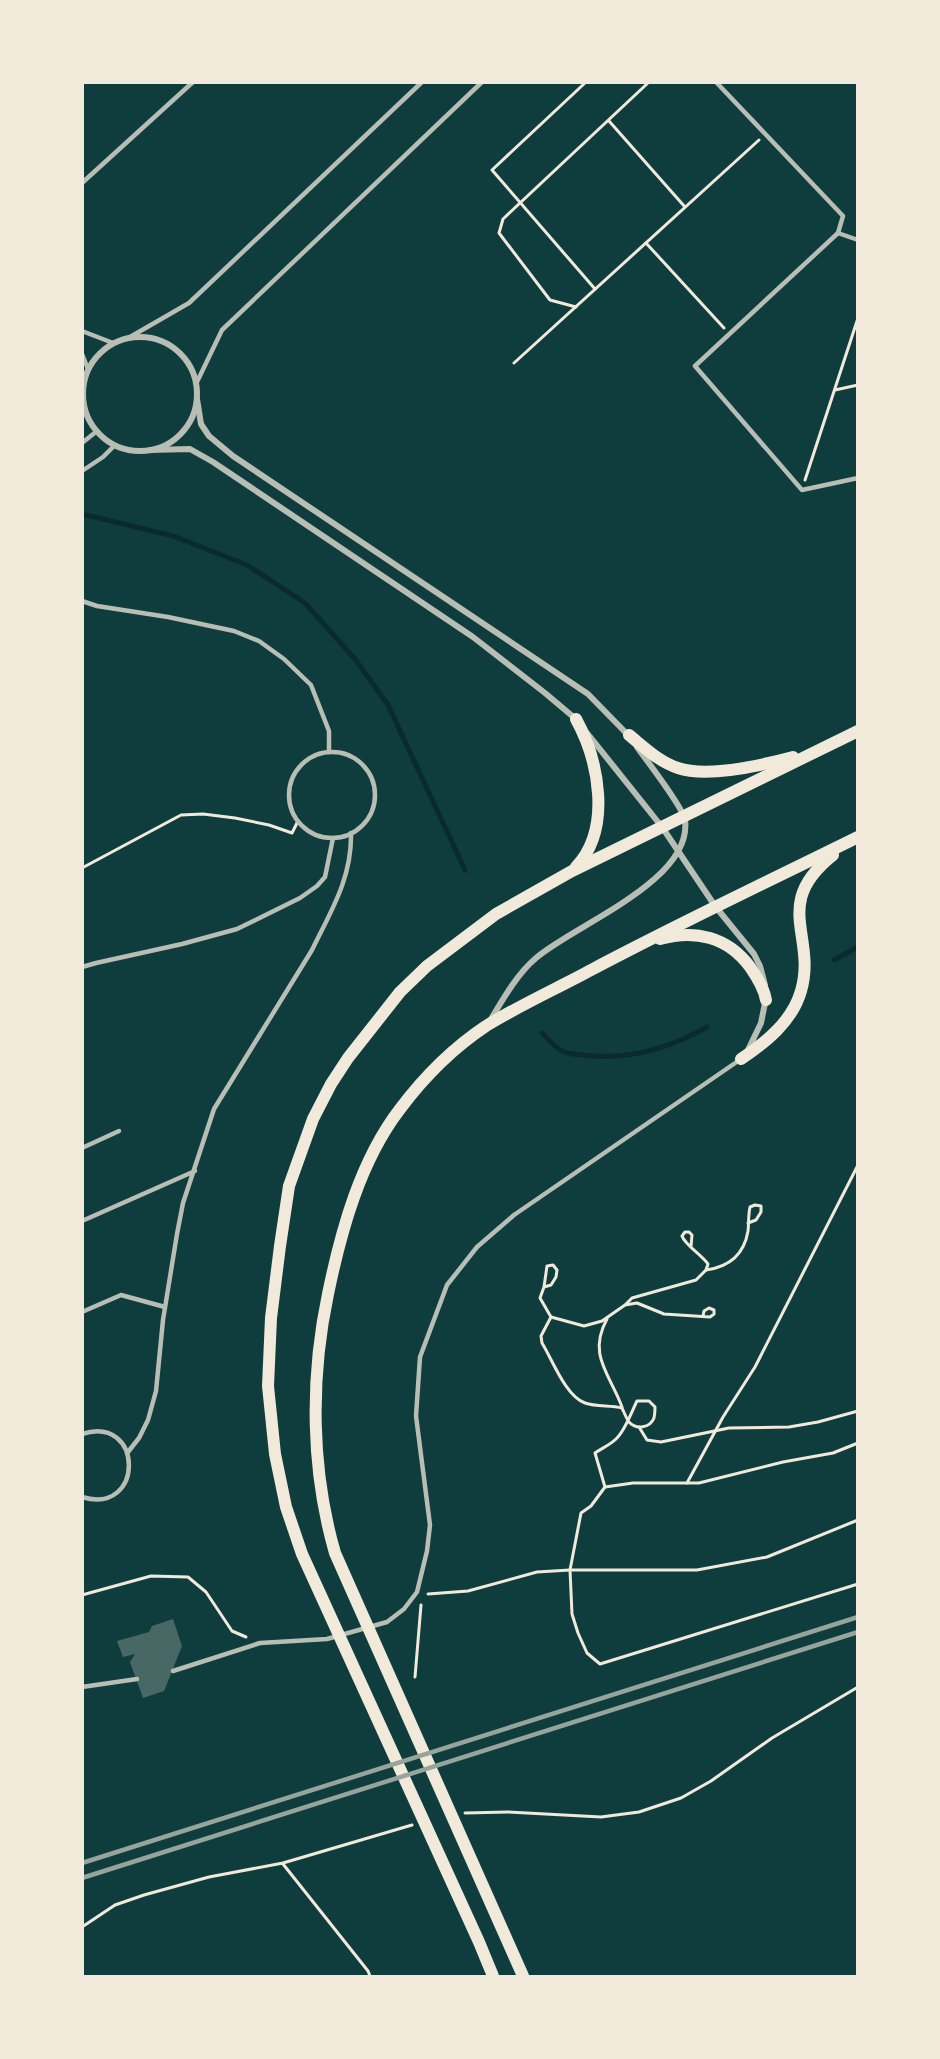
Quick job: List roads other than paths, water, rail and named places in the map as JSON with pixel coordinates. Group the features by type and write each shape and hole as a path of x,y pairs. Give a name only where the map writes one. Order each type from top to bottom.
{"main road":[{"path":"572,871 591,846 597,820 598,801 591,754 586,737 576,719"},
{"path":"493,1977 302,1554 286,1507 275,1454 268,1386 271,1318 279,1246 289,1186 313,1119 331,1084 371,1025 406,985 427,966 496,914 572,871 858,731"},
{"path":"628,735 660,759 677,768 693,772 713,772 785,759 828,746"},
{"path":"524,1977 335,1553 326,1523 318,1472 316,1423 318,1363 324,1310 343,1232 353,1199 368,1165 398,1111 432,1071 486,1026 638,945 857,838"},
{"path":"741,1059 771,1036 789,1016 796,1004 804,976 799,914 803,892 819,867 857,838"},
{"path":"638,945 680,935 708,936 720,941 744,959 765,992 766,1000"}],"street":[{"path":"486,1026 520,975 536,958 640,892 666,868 678,849 685,831 683,815 628,735 588,694 233,456 209,436 201,424 196,384 190,367 180,352 165,342 148,337 130,337 113,343 94,358 83,386 83,404 89,421 97,431 115,445 132,450 190,449 213,462 472,637 576,719 662,827 678,849 715,906 754,954 760,966 764,977 766,1000 757,1034 741,1059"},
{"path":"150,450 165,445 177,437 187,426 194,413 197,399"}],"lane":[{"path":"82,183 193,82"},
{"path":"130,337 189,303 422,82"},
{"path":"196,384 222,330 482,82"},
{"path":"716,82 843,216 838,233 694,366 802,490 858,478"},
{"path":"838,233 858,240"},
{"path":"82,331 113,343"},
{"path":"82,354 88,369"},
{"path":"82,443 97,431"},
{"path":"85,470 115,445"},
{"path":"82,601 97,606 168,617 234,631 259,641 284,659 311,685 328,731 328,752"},
{"path":"328,752 342,753 354,758 364,766 375,790 372,809 362,826 351,833 333,838 320,836 308,830 298,821 290,803 290,784 296,772 304,762 316,755 328,752"},
{"path":"128,1452 139,1438 151,1411 156,1391 165,1307 183,1203 214,1109 312,950 344,882 351,853 351,833"},
{"path":"82,968 237,929 300,898 325,877 333,838"},
{"path":"172,1671 260,1643 327,1639 387,1622 404,1609 417,1592 427,1551 430,1525 416,1416 420,1357 447,1285 477,1247 514,1215 741,1059"},
{"path":"82,1148 119,1131"},
{"path":"82,1221 195,1170"},
{"path":"82,1311 121,1295 165,1307"},
{"path":"82,1434 102,1432 113,1436 128,1452 130,1462 130,1473 120,1490 101,1499 82,1497"},
{"path":"82,1687 137,1679"}],"waterway":[{"path":"82,514 173,536 247,565 305,603 355,659 388,705 465,870"},
{"path":"834,960 858,947"},
{"path":"542,1033 566,1053 615,1056 647,1052 677,1042 707,1027"}],"railway":[{"path":"82,1863 858,1617"},
{"path":"82,1878 858,1632"}]}
